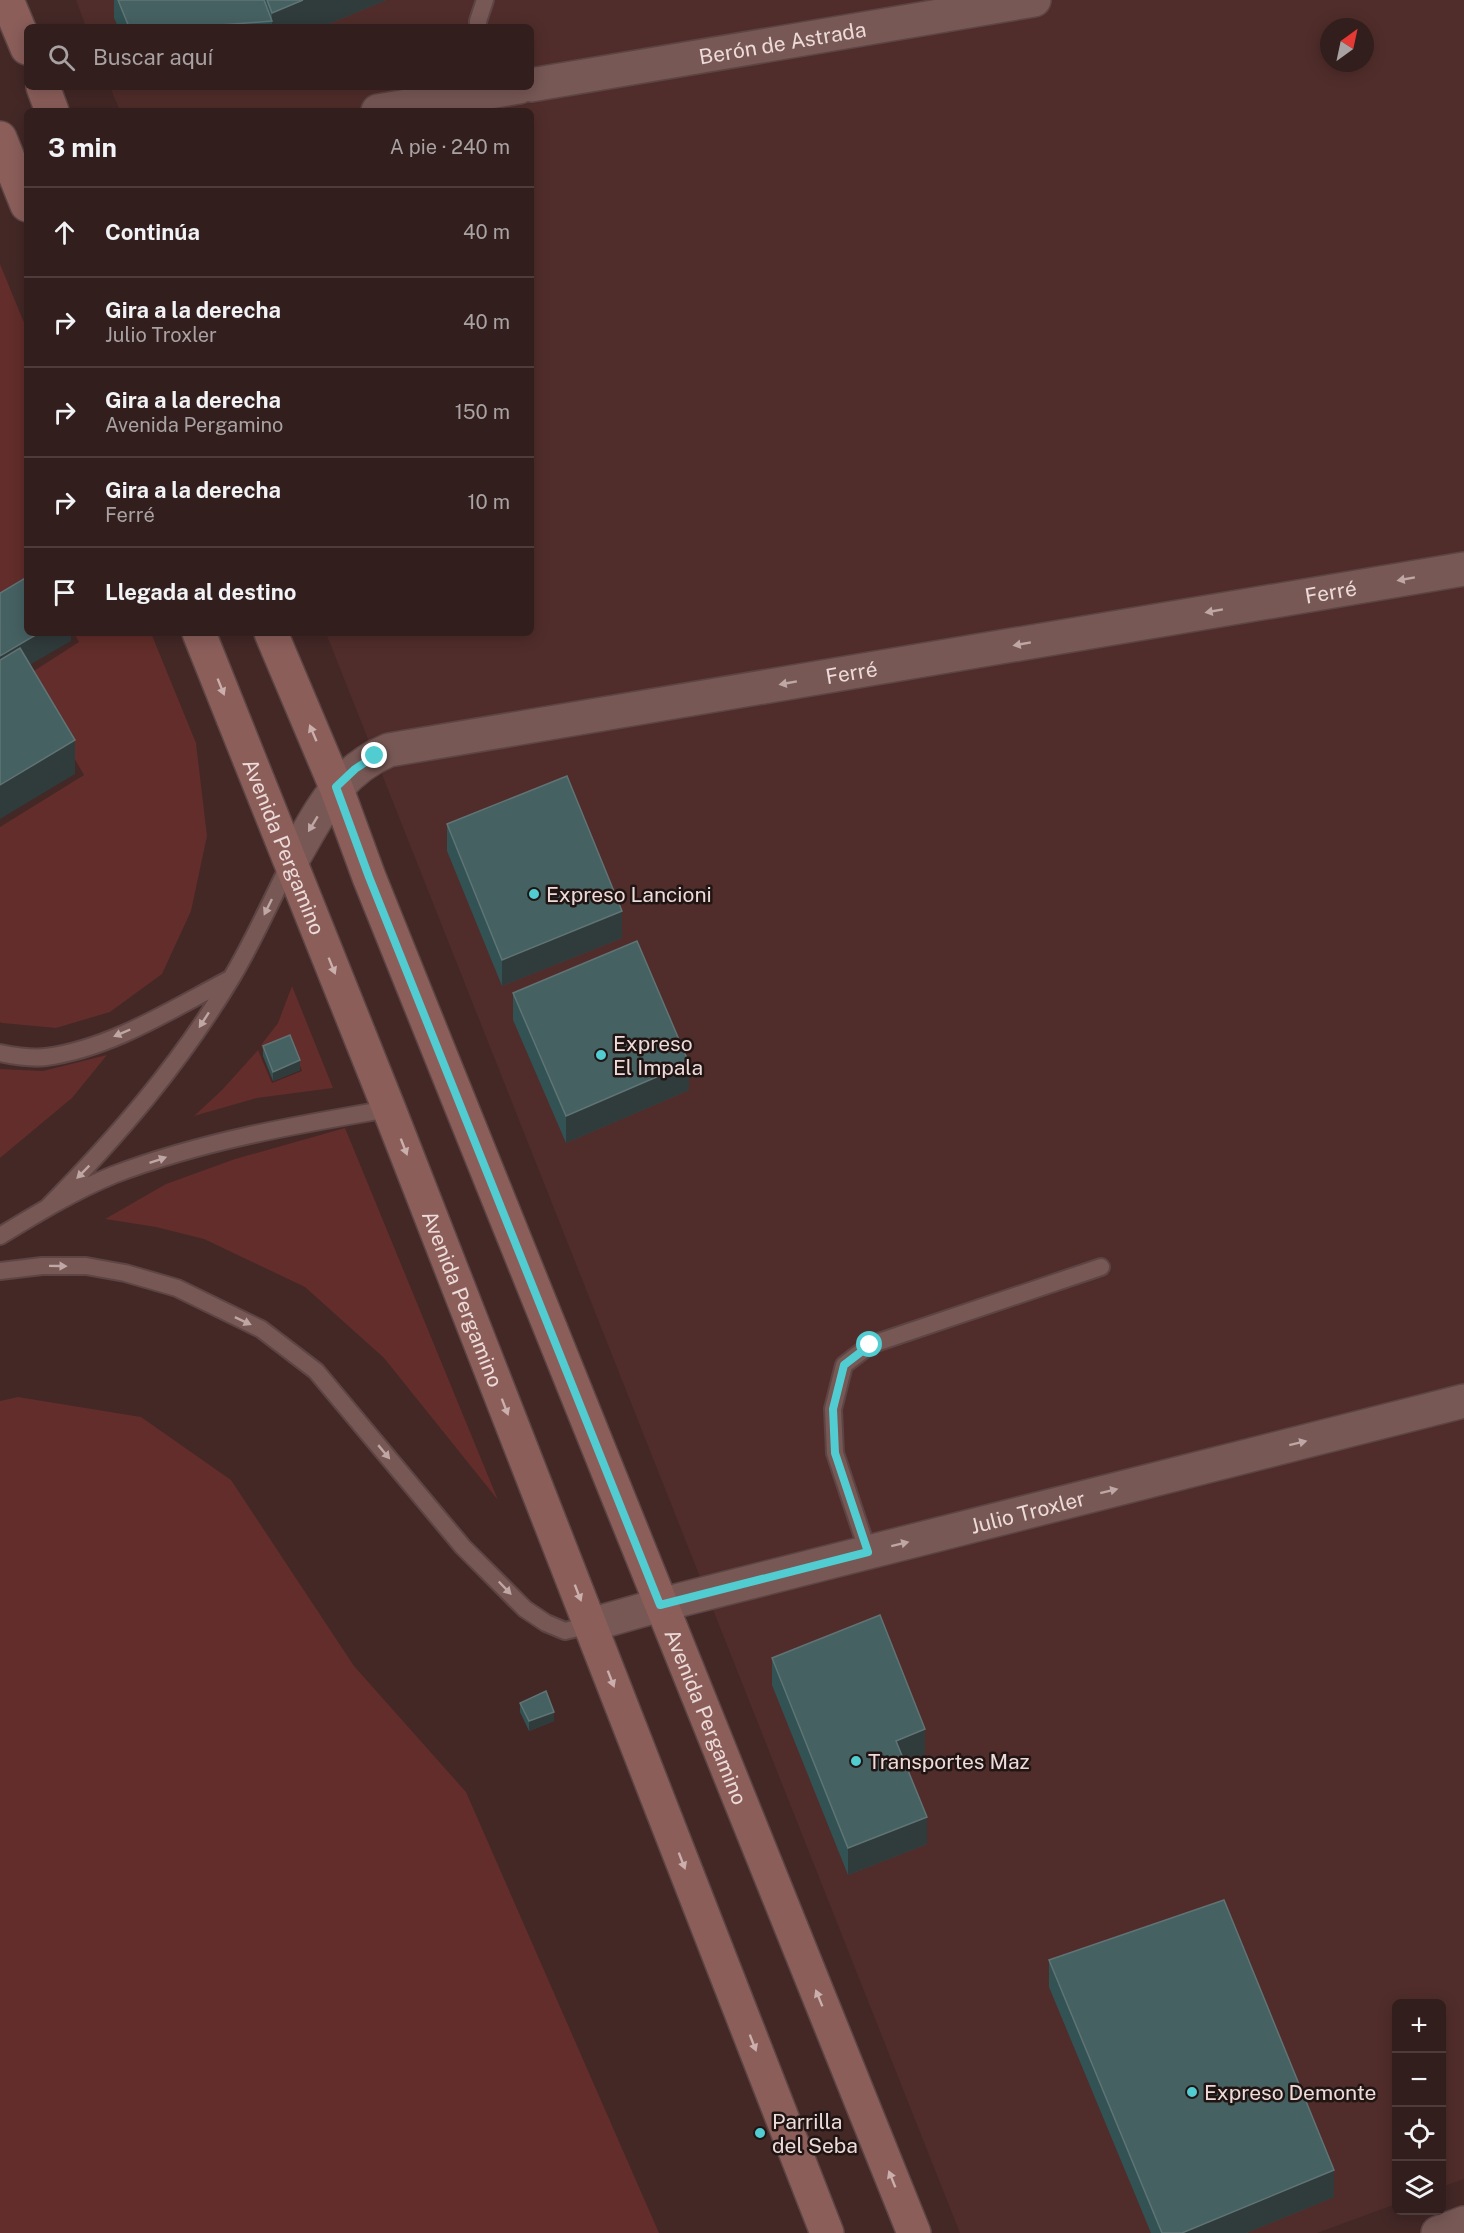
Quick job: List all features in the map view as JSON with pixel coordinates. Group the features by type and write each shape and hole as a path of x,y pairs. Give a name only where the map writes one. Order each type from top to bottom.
{"main road":[{"path":"7,0 24,41"},
{"path":"44,90 51,108"},
{"path":"0,138 21,172 24,188"},
{"name":"Avenida Pergamino","path":"200,636 389,1109 827,2233"},
{"name":"Avenida Pergamino","path":"272,636 336,787 369,877 914,2233"}],"street":[{"name":"Berón de Astrada","path":"534,84 1034,0"},
{"path":"392,108 479,90"},
{"name":"Ferré","path":"291,862 336,787 355,769 389,750 1464,569"},
{"name":"Julio Troxler","path":"590,1625 660,1605 1464,1401"},
{"path":"1438,2233 1464,2223"}],"lane":[{"path":"478,24 485,0"},
{"path":"46,1208 99,1155 147,1100 191,1041 231,979 291,862"},
{"path":"0,1053 24,1057 46,1057 92,1045 146,1022 231,979"},
{"path":"0,1236 46,1208 112,1176 178,1154 246,1135 389,1109"},
{"path":"0,1271 42,1266 86,1266 125,1273 177,1288 261,1329 316,1371 463,1547 525,1609 546,1623 565,1631 590,1625"},
{"path":"868,1552 835,1453 833,1409 844,1365 870,1345 1101,1267"}],"shaded area":[{"path":"76,0 1464,0 1464,2179 1446,2186 1446,1999 1392,1999 1392,2205 1317,2233 960,2233 327,636 534,636 534,108 119,108 111,90 534,90 534,24 85,24"},
{"path":"0,264 24,323 24,598 0,613"},
{"path":"76,636 152,636 196,743 207,836 191,911 162,974 110,1012 56,1028 2,1023 0,1022 0,827 84,775 26,676 79,642"},
{"path":"292,986 333,1088 257,1098 194,1116 222,1090 258,1050 272,1083 302,1071 291,1041 264,1053 261,1045 278,1023"},
{"path":"107,1055 72,1098 0,1158 0,1069 43,1071"},
{"path":"345,1128 498,1500 384,1358 305,1287 204,1239 156,1227 105,1219 166,1184 235,1159"},
{"path":"18,1397 141,1417 231,1480 354,1666 466,1792 659,2233 0,2233 0,1401"}],"building":[{"path":"118,0 264,0 272,21 233,24 128,24"},
{"path":"267,0 303,0 272,13"},
{"path":"24,579 24,636 34,636 0,656 0,593"},
{"path":"20,648 75,740 0,785 0,660"},
{"name":"Expreso Lancioni","path":"567,776 622,911 502,960 447,824"},
{"name":"Expreso El Impala","path":"637,941 689,1063 566,1116 513,993"},
{"path":"290,1035 300,1060 273,1072 263,1046"},
{"name":"Transportes Maz","path":"880,1615 925,1729 896,1741 927,1817 848,1848 772,1658"},
{"path":"546,1691 554,1712 529,1721 520,1703"},
{"name":"Expreso Demonte","path":"1224,1900 1334,2170 1182,2233 1162,2233 1049,1960"}],"place":[{"name":"Expreso Lancioni","path":"534,894"},
{"name":"Expreso El Impala","path":"601,1055"},
{"name":"Transportes Maz","path":"856,1761"},
{"name":"Expreso Demonte","path":"1192,2092"},
{"name":"Parrilla del Seba","path":"760,2133"}],"route":[{"path":"375,756 355,769 336,787 369,877 660,1605 868,1552 835,1453 833,1409 844,1365 870,1345"}]}
